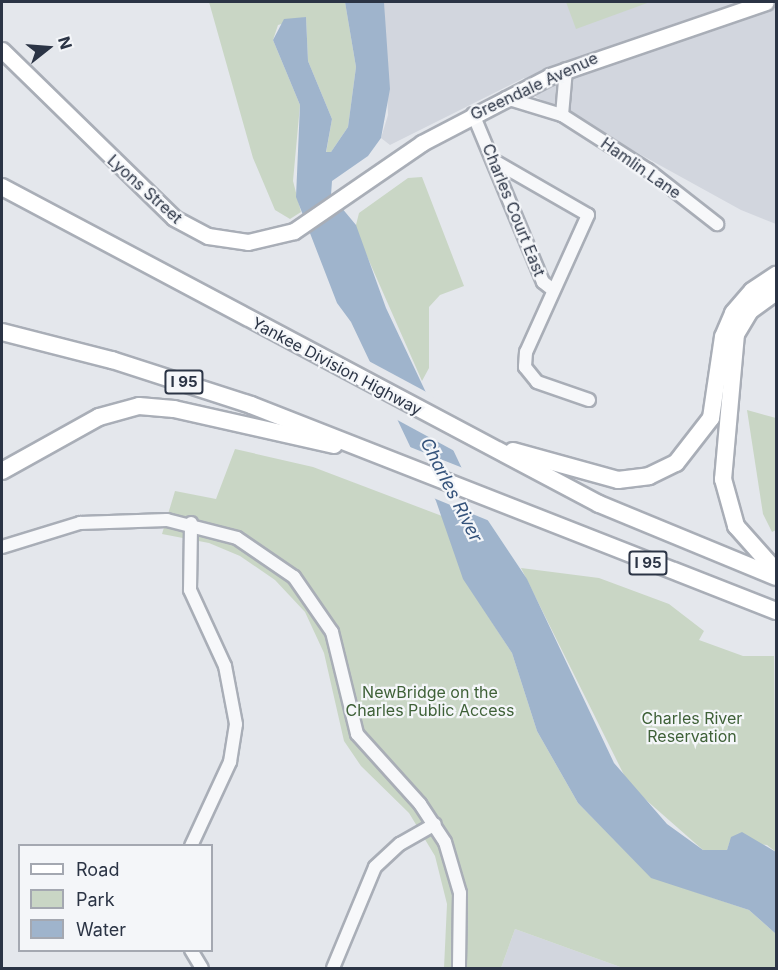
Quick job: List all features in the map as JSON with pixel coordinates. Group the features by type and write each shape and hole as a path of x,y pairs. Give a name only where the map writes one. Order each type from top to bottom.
{"highway":[{"name":"Yankee Division Highway","path":"2,187 483,443 649,528 777,578"},
{"path":"483,443 609,479 641,478 670,466 693,447 711,418 721,346 733,314 777,275"},
{"path":"777,292 750,311 736,334 723,479 736,526 777,571"},
{"name":"I 95","path":"2,332 182,381 777,611"},
{"path":"2,471 99,417 139,406 361,449"}],"main road":[{"name":"Greendale Avenue","path":"322,212 473,114 566,69 766,2"},
{"name":"Lyons Street","path":"2,50 182,224 240,242 270,239 299,228 322,212"}],"street":[{"path":"562,115 566,69"},
{"name":"Hamlin Lane","path":"506,98 562,115 717,224"},
{"name":"Charles Court East","path":"473,114 496,162 543,282 553,290 525,367 537,382 589,400"},
{"path":"496,162 588,215 553,290"},
{"path":"2,547 45,530 91,521 191,523 247,543 304,587 335,641 357,734 435,824 460,893 459,969"},
{"path":"191,523 190,590 225,666 236,724 230,762 191,844"},
{"path":"333,969 375,867 400,844 435,824"},
{"path":"192,952 202,969"}],"shaded area":[{"path":"384,2 776,2 776,224 741,210 536,97 524,78 390,145 381,138 388,115"},
{"path":"515,929 623,968 501,968"}],"green space":[{"path":"209,2 345,2 356,67 348,127 331,152 326,153 332,119 308,61 306,17 278,25 273,40 300,105 293,181 301,212 290,219 275,210 253,158"},
{"path":"566,2 650,2 576,29"},
{"path":"422,177 464,286 440,295 429,307 429,368 422,381 355,229 359,213 408,178"},
{"path":"747,410 776,418 776,530 772,532 763,514"},
{"name":"NewBridge on the Charles Public Access","path":"235,449 313,467 442,516 464,579 512,653 537,731 578,803 651,877 749,910 776,934 776,968 623,968 515,929 501,968 444,968 447,904 435,856 409,813 361,766 344,741 324,653 305,612 275,580 240,556 209,543 162,534 175,491 216,499"},
{"name":"Charles River Reservation","path":"521,568 599,578 669,604 704,631 699,640 743,656 774,656 776,852 767,845 730,841 727,850 703,850 629,785"}],"water":[{"name":"Charles River","path":"345,2 384,2 390,89 381,138 368,156 332,181 331,195 356,225 386,308 483,513 527,579 614,763 667,824 703,850 727,850 731,837 742,832 776,852 776,934 749,910 651,878 578,803 537,731 512,653 463,579 436,501 351,322 337,303 296,197 300,105 273,40 284,19 306,17 308,61 332,119 326,152 331,152 348,127 356,67"}],"pier":[{"path":"365,359 432,395 460,454 390,416"},
{"path":"405,445 468,470 492,522 431,497"}]}
